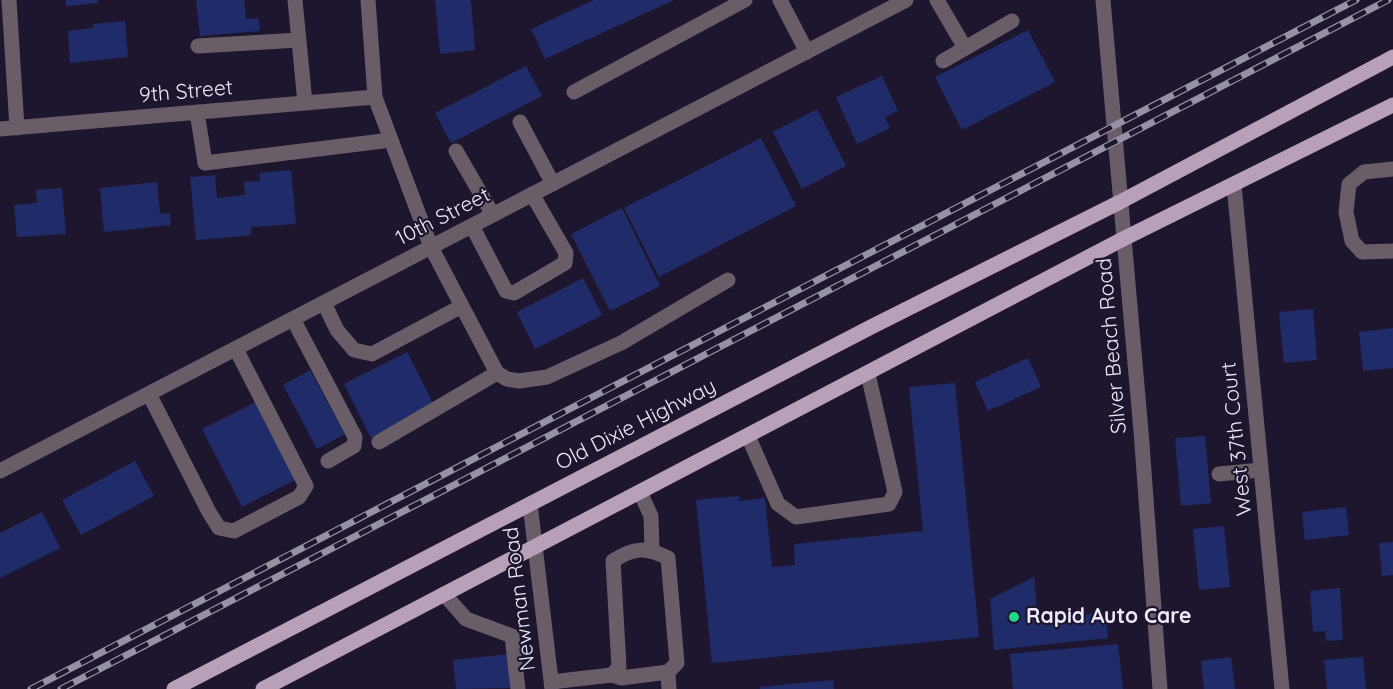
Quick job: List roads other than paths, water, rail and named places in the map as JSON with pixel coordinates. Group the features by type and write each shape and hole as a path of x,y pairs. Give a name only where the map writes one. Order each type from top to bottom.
{"main road":[{"name":"Old Dixie Highway","path":"174,689 871,327 1120,202 1393,57"},
{"path":"263,689 1123,239 1393,105"}],"street":[{"path":"9,0 17,128"},
{"path":"295,0 305,103"},
{"path":"368,0 375,97 431,247 497,373 507,379 519,381 547,377 621,343 728,280"},
{"path":"574,92 746,0"},
{"path":"780,0 807,52"},
{"name":"10th Street","path":"0,471 906,0"},
{"path":"937,0 965,48"},
{"name":"Silver Beach Road","path":"1103,0 1141,431 1160,689"},
{"path":"943,61 1012,21"},
{"path":"198,46 299,40"},
{"name":"9th Street","path":"0,129 375,97"},
{"path":"197,112 205,163 391,140"},
{"path":"520,122 553,184"},
{"path":"456,151 493,214"},
{"path":"1393,169 1364,172 1349,184 1346,212 1352,241 1362,252 1393,251"},
{"name":"West 37th Court","path":"1234,185 1282,689"},
{"path":"472,226 507,291 514,293 565,263 566,253 532,194"},
{"path":"324,303 337,330 354,350 372,354 462,306"},
{"path":"293,319 355,437 354,446 328,462"},
{"path":"149,394 219,528 234,531 253,522 299,497 306,486 236,349"},
{"path":"380,442 497,373"},
{"path":"748,436 778,504 796,517 889,504 895,492 868,374"},
{"path":"1219,474 1262,470"},
{"path":"640,492 651,516 652,550"},
{"name":"Newman Road","path":"530,504 552,686"},
{"path":"552,686 612,675 621,678 668,672 677,663 668,558 652,550 628,551 614,561 619,666 612,675"},
{"path":"444,594 466,619 512,636 519,689"},
{"path":"668,672 669,689"}],"railway":[{"path":"31,689 1356,0"},
{"path":"61,689 1388,0"}],"place":[{"name":"Rapid Auto Care","path":"1014,617"}]}
